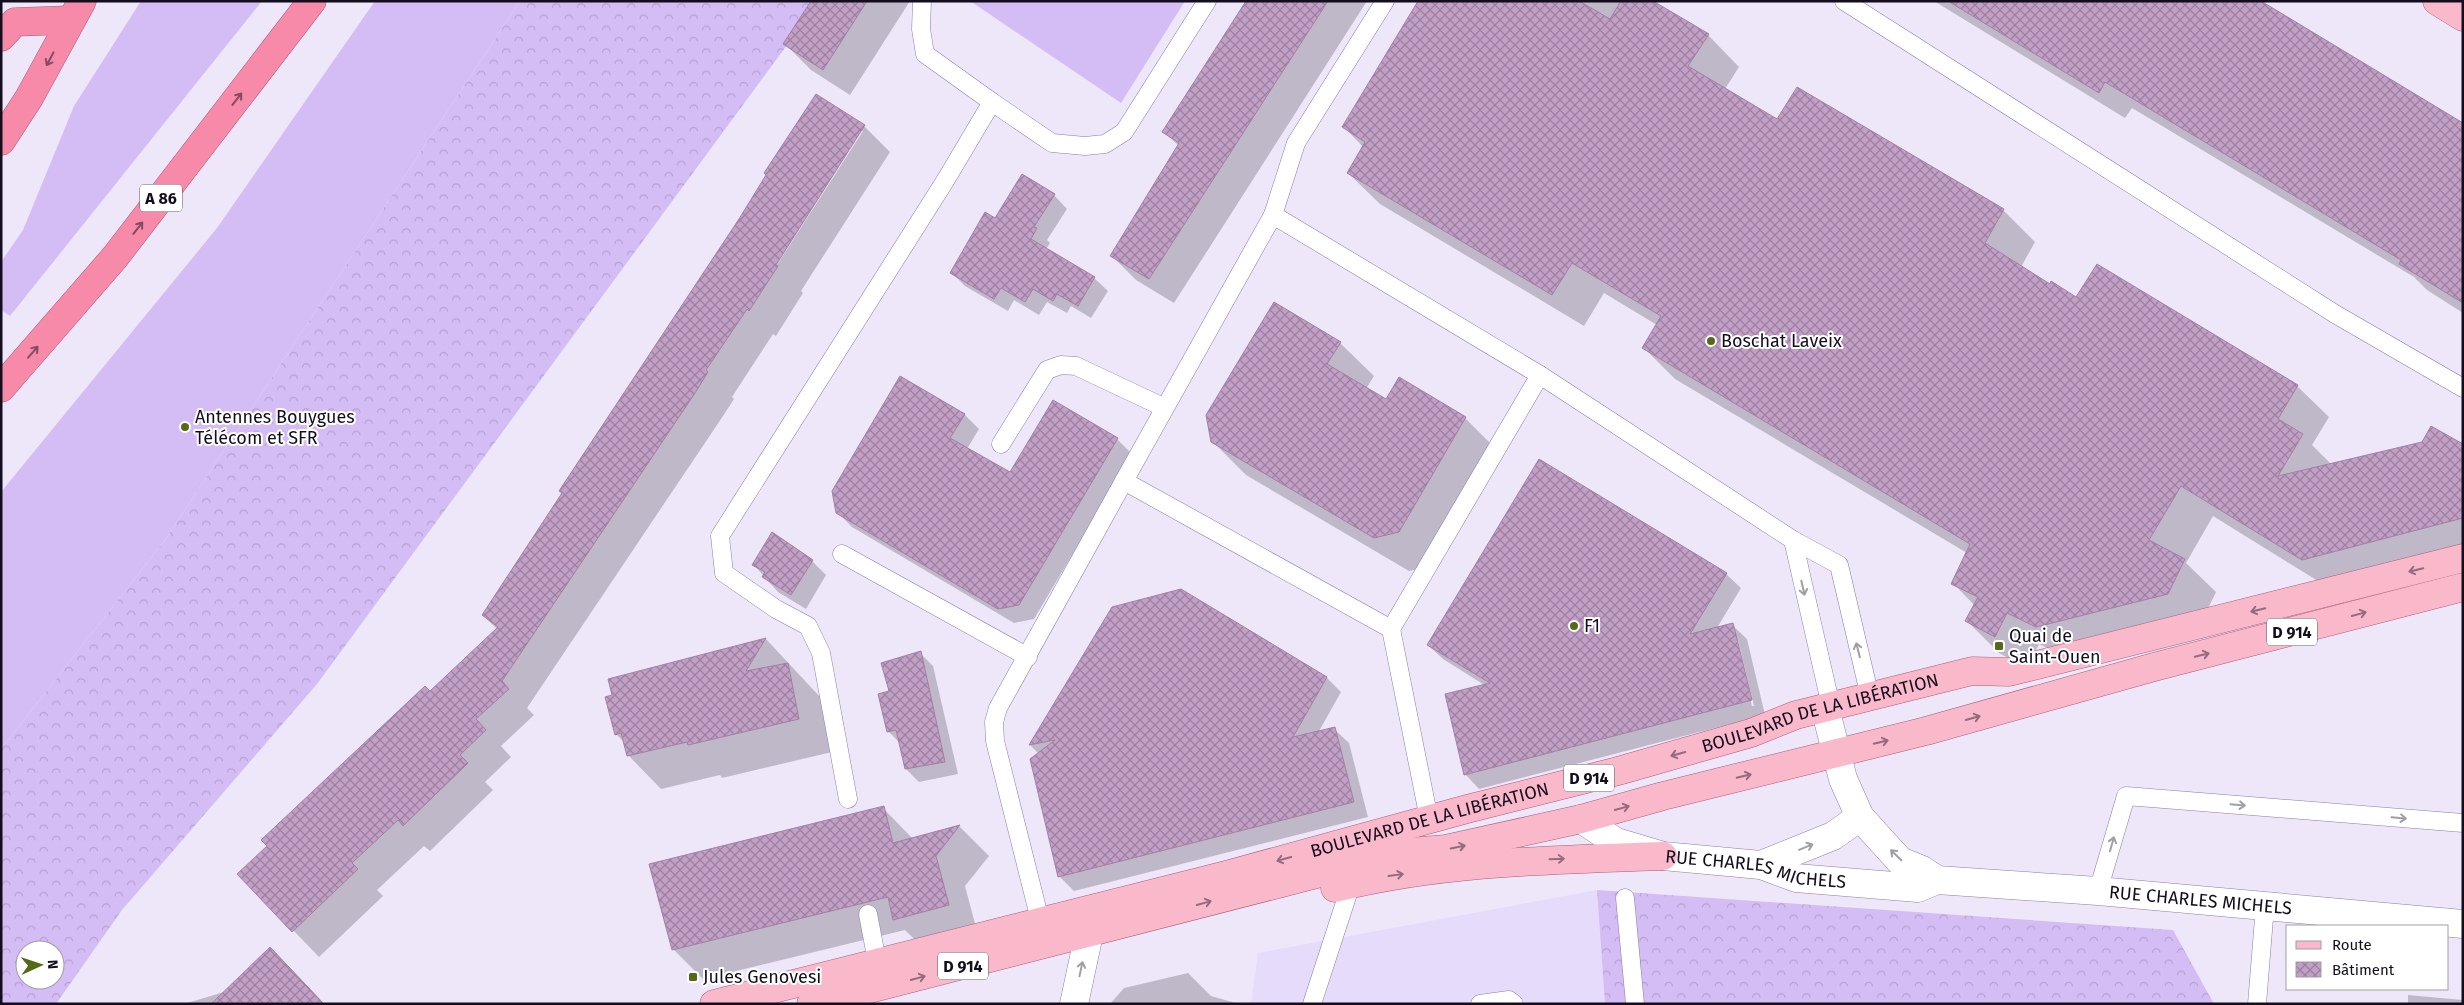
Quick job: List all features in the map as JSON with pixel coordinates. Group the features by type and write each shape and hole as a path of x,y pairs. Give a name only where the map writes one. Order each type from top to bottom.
{"highway":[{"name":"A 86","path":"1,388 115,258 312,1"},
{"path":"1,37 15,22 76,11"},
{"path":"1,141 29,98 76,11"}],"main road":[{"path":"2437,1 2463,17"},
{"name":"BOULEVARD DE LA LIBÉRATION","path":"714,1004 880,975 1043,932 1226,875 1618,771 1751,733 1796,715 1830,716 1870,697 1972,671 2010,672 2463,558"},
{"name":"BOULEVARD DE LA LIBÉRATION","path":"1043,932 1089,934 1144,919 1355,874 1398,853 1446,849 1581,819 1926,731 2154,667 2463,588"},
{"path":"1581,819 1588,796 1671,776 1830,716 1968,687 2010,672"},
{"path":"1355,874 1389,876 1480,864 1663,856"},
{"name":"BOULEVARD DE LA LIBÉRATION","path":"828,1002 880,975"}],"street":[{"name":"RUE CHARLES MICHELS","path":"1830,716 1836,754 1843,779 1860,816 1900,860 1922,870 1937,880"},
{"path":"1761,865 1833,836 1860,816"},
{"name":"RUE CHARLES MICHELS","path":"1581,819 1616,842 1663,856 1761,865 1796,878 1918,888 1937,880 2098,891 2463,924"},
{"path":"1074,1004 1089,934"}],"lane":[{"path":"922,1 921,29 925,54 1052,143 1085,146 1105,144 1124,132 1207,1"},
{"path":"1043,932 995,741 994,722 998,708 1028,658 1163,408 1273,215 1296,143 1385,1"},
{"path":"1844,1 2335,314 2463,388"},
{"path":"848,799 821,653 808,626 776,609 724,573 720,536 945,181 992,102"},
{"path":"1273,215 1540,375 1793,540 1839,565 1870,697"},
{"path":"1001,444 1047,370 1061,365 1076,366 1163,408"},
{"path":"1428,820 1391,629 1540,375"},
{"path":"1124,481 1391,629"},
{"path":"1793,540 1830,716"},
{"path":"842,554 1028,658"},
{"path":"2098,891 2126,796 2463,824"},
{"path":"1312,1004 1355,874"},
{"path":"1625,898 1635,1004"},
{"path":"2257,1004 2265,906"},
{"path":"868,914 880,975"},
{"path":"1480,1004 1509,1000 1514,1004"}],"shaded area":[{"path":"1597,890 1605,1004 1251,1004 1258,953"}],"green space":[{"path":"141,1 262,1 10,316 1,310 1,262 23,230 74,106"},
{"path":"375,1 520,1 165,540 1,749 1,492 217,228"},
{"path":"520,1 816,1 804,22 317,684 122,910 56,1004 1,1004 1,749 165,540"},
{"path":"970,1 1185,1 1121,103"},
{"path":"1597,890 2173,930 2214,1004 1605,1004"}],"building":[{"path":"811,1 867,1 823,70 783,44"},
{"path":"1246,1 1328,1 1149,279 1110,256 1179,143 1162,132"},
{"path":"1418,1 1579,1 1610,19 1621,1 1653,1 1709,34 1688,66 1777,119 1797,87 2004,209 1985,243 2050,284 2051,281 2076,297 2097,264 2298,385 2278,419 2303,434 2278,476 2422,442 2431,426 2463,444 2463,518 2302,560 2181,486 2149,540 2185,559 2168,594 2036,627 2007,613 1995,637 1965,621 1978,597 1951,584 1970,544 1642,348 1661,316 1572,263 1552,295 1347,173 1365,142 1342,127"},
{"path":"1948,1 2261,1 2463,123 2463,303 2399,264 2401,260 2105,82 2099,93"},
{"path":"816,94 865,125 749,311 747,309 706,370 708,372 695,393 502,681 509,689 476,719 486,730 460,755 468,763 403,826 398,820 352,863 358,869 292,932 237,874 267,846 261,840 425,686 430,691 498,627 482,615 562,493 559,491 739,219 766,175 764,173"},
{"path":"1022,174 1055,194 1034,227 1037,228 1031,239 1095,277 1078,306 1057,294 1053,301 1033,289 1025,302 1001,288 994,299 950,273 985,212 995,218"},
{"path":"1274,302 1341,342 1327,364 1386,399 1399,377 1466,417 1399,532 1374,538 1211,442 1206,415"},
{"path":"900,376 965,414 950,438 1010,472 1053,400 1118,438 1019,605 998,609 836,513 832,491"},
{"name":"F1","path":"1539,459 1727,573 1690,634 1733,623 1752,700 1464,775 1445,694 1490,683 1427,645"},
{"path":"772,532 813,560 791,595 762,577 765,572 752,565"},
{"path":"1181,589 1327,677 1293,737 1335,727 1354,802 1058,877 1030,759 1055,740 1029,745 1112,607"},
{"path":"766,638 746,671 788,663 799,719 688,745 687,742 627,756 621,733 615,735 605,697 612,695 608,679"},
{"path":"921,651 945,762 905,769 896,730 887,732 878,694 889,691 881,663"},
{"path":"884,806 893,843 960,825 936,856 949,905 893,920 888,897 672,950 649,864"},
{"path":"270,947 324,1004 211,1004"}],"place":[{"name":"Boschat Laveix","path":"1711,341"},
{"name":"Antennes Bouygues Télécom et SFR","path":"185,427"},
{"name":"F1","path":"1574,626"},
{"name":"Quai de Saint-Ouen","path":"1999,646"},
{"name":"Jules Genovesi","path":"693,977"}]}
